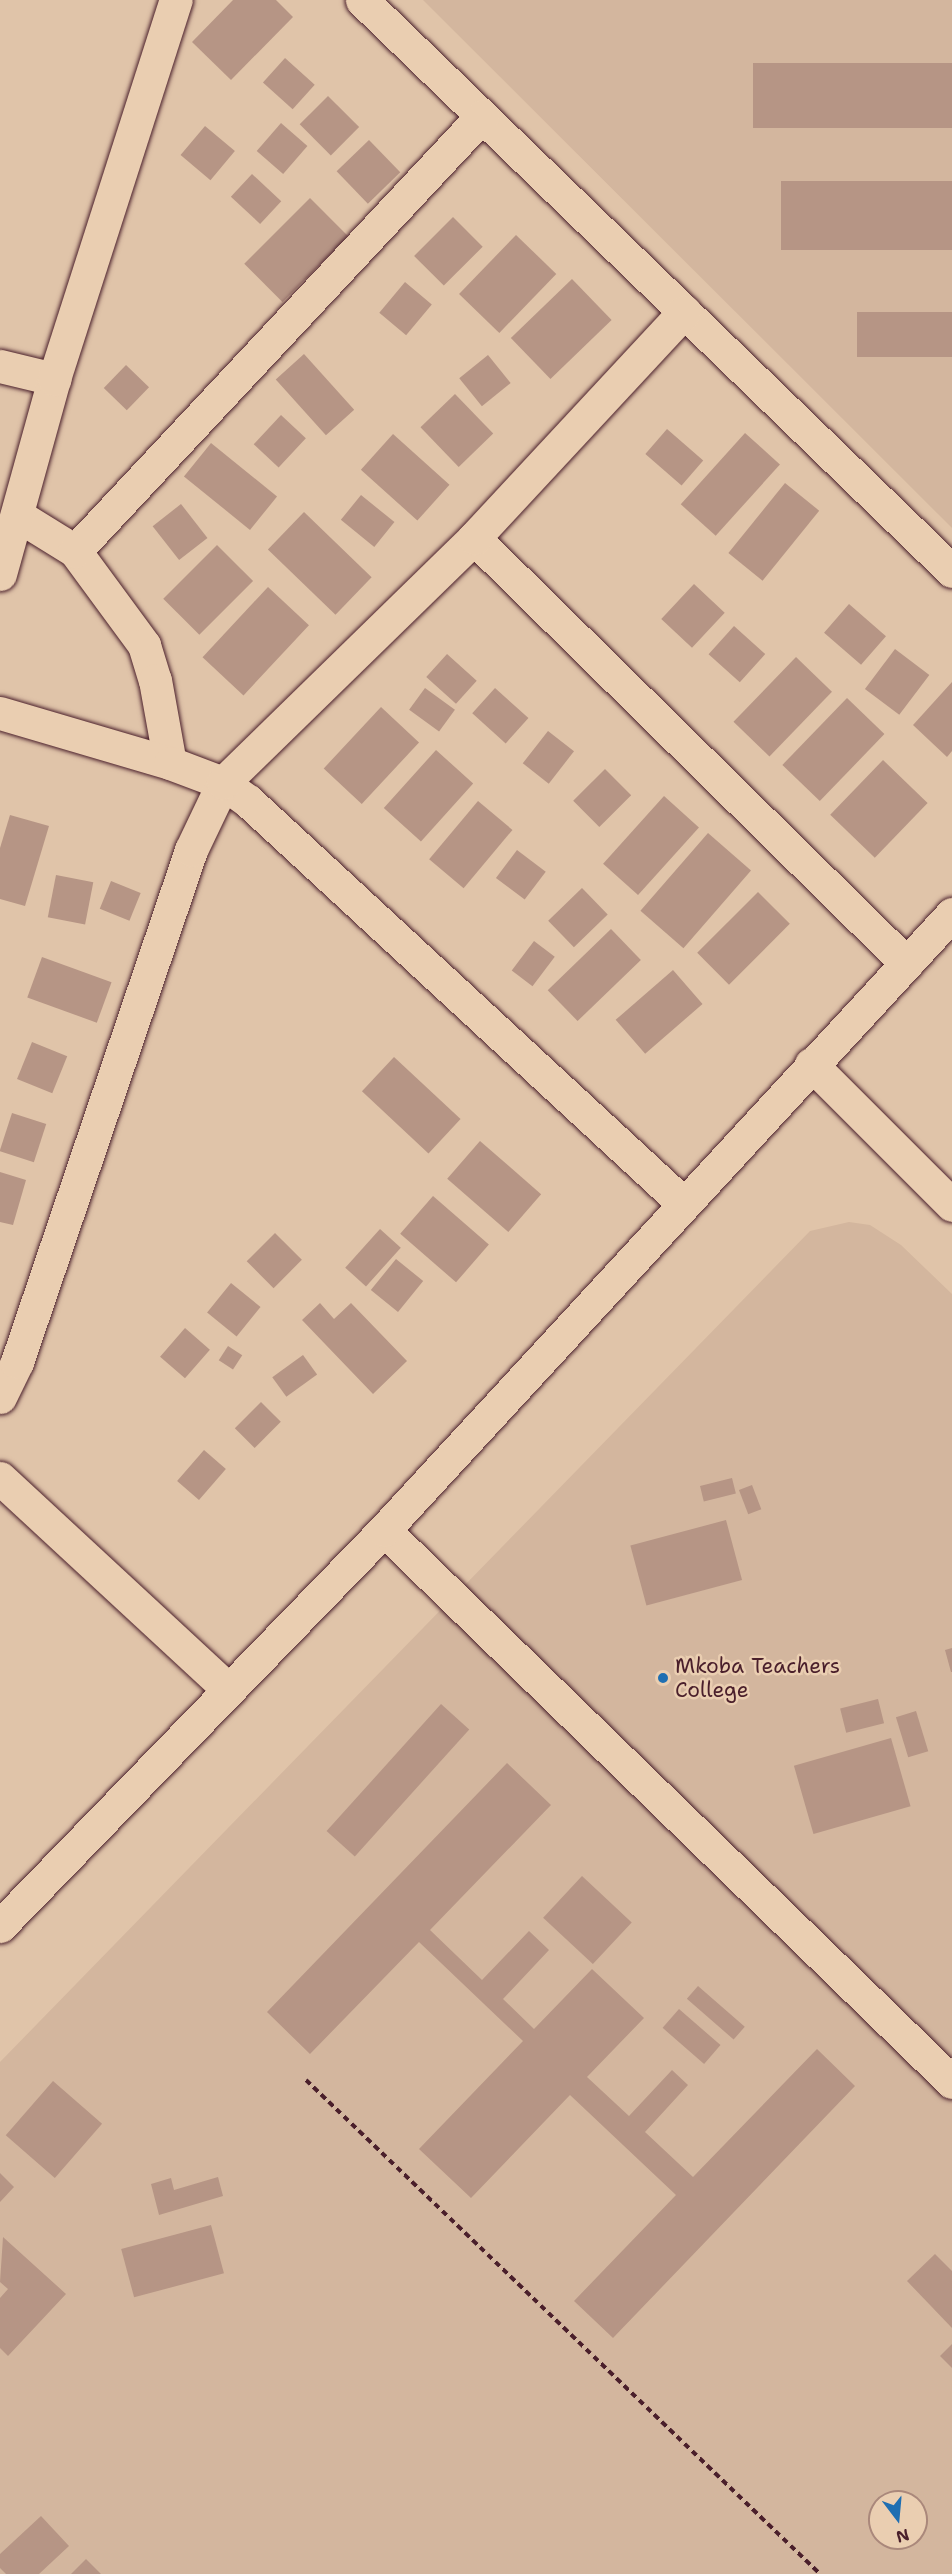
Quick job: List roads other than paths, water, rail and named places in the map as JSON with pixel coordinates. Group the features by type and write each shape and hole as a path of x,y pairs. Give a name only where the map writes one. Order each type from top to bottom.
{"street":[{"path":"0,574 54,380 176,0"},
{"path":"362,0 952,571"},
{"path":"75,551 482,116"},
{"path":"0,1397 21,1351 191,850 223,783 474,538 684,312"},
{"path":"0,366 54,380"},
{"path":"17,515 75,551 144,645 155,680 170,763"},
{"path":"474,538 907,964"},
{"path":"0,713 170,763 223,783 248,801 684,1204"},
{"path":"0,1926 384,1530 811,1064 952,914"},
{"path":"811,1064 952,1205"},
{"path":"0,1478 228,1689"},
{"path":"384,1530 952,2082"}],"place":[{"name":"Mkoba Teachers College","path":"663,1678"}]}
